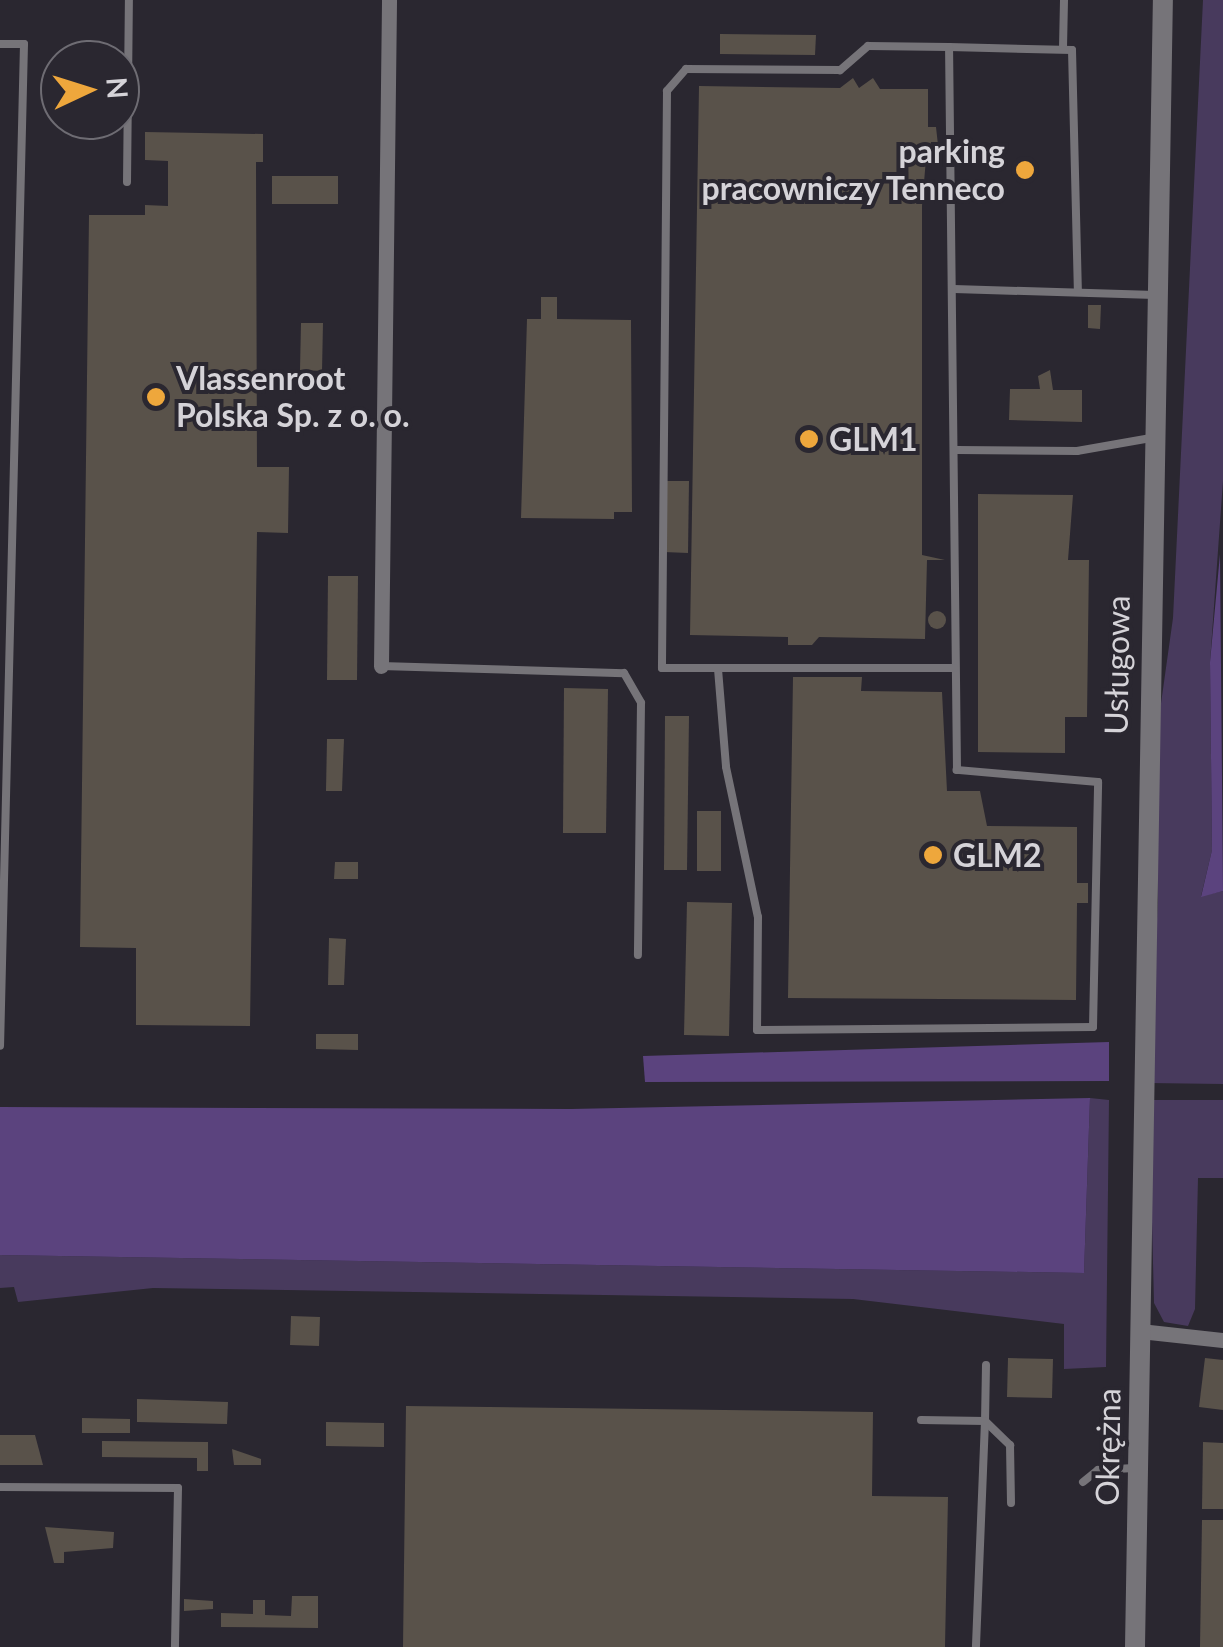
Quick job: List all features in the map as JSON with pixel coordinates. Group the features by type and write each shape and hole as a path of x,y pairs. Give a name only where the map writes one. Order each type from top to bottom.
{"street":[{"path":"381,666 389,0"},
{"name":"Usługowa","path":"1140,1331 1152,438 1164,0"},
{"path":"1140,1331 1223,1340"},
{"name":"Okrężna","path":"1135,1647 1140,1331"}],"lane":[{"path":"127,182 129,0"},
{"path":"1064,0 1064,48"},
{"path":"0,44 24,44 0,1046"},
{"path":"954,668 662,668 667,91 686,69 840,70 868,46 1072,50 1078,289"},
{"path":"718,669 726,767 758,917 757,1030 1093,1027 1098,782 958,770 954,668 954,289 947,277 948,47"},
{"path":"954,289 1078,289 1155,295"},
{"path":"957,450 1077,451 1152,438"},
{"path":"381,666 624,672 642,703 638,954"},
{"path":"976,1647 986,1365"},
{"path":"921,1420 985,1421 1010,1444 1010,1503"},
{"path":"1083,1482 1098,1470 1139,1468"},
{"path":"0,1487 178,1488 175,1647"}],"shaded area":[{"path":"1203,0 1223,0 1223,481 1210,662 1212,850 1201,896 1223,891 1223,1084 1148,1083 1158,901 1155,746 1173,618"},
{"path":"1220,554 1223,891 1201,897 1212,850 1210,662"},
{"path":"1109,1042 1109,1081 645,1082 643,1056"},
{"path":"1090,1098 1109,1100 1106,1367 1064,1369 1064,1324 853,1299 153,1288 18,1302 14,1287 0,1288 0,1255 1084,1273"},
{"path":"1090,1098 1084,1273 0,1255 0,1107 571,1109"},
{"path":"1149,1100 1223,1100 1223,1178 1198,1178 1195,1309 1188,1326 1164,1322 1154,1303"}],"building":[{"path":"720,34 816,35 815,55 720,54"},
{"path":"853,78 859,88 873,78 880,89 928,89 928,127 936,127 938,145 927,147 922,206 922,555 945,560 927,560 925,639 819,637 812,645 788,645 788,637 690,635 699,86 840,88"},
{"path":"145,132 263,134 263,162 256,162 257,467 289,467 288,533 257,532 250,1026 136,1025 136,948 80,947 89,215 145,215 145,205 168,206 168,161 145,160"},
{"path":"272,176 338,176 338,204 272,204"},
{"path":"541,297 557,297 557,319 631,320 632,512 614,512 614,519 521,518 527,319 541,319"},
{"path":"1088,305 1101,305 1100,329 1088,328"},
{"path":"301,323 323,323 322,371 300,370"},
{"path":"1050,370 1053,390 1082,390 1082,422 1009,420 1010,389 1040,389 1038,376"},
{"path":"665,481 689,481 688,553 664,552"},
{"path":"978,494 1073,495 1068,560 1089,560 1087,717 1065,717 1065,753 978,752"},
{"path":"328,576 358,576 357,680 327,680"},
{"path":"937,611 946,620 937,629 928,620"},
{"name":"GLM2","path":"793,677 862,677 861,691 942,692 947,791 980,791 987,826 1077,827 1077,883 1088,883 1088,903 1077,903 1076,1000 788,998"},
{"path":"564,688 608,689 606,833 563,833"},
{"path":"665,716 689,716 687,870 664,870"},
{"path":"327,739 344,739 342,791 326,791"},
{"path":"697,811 721,811 721,871 697,871"},
{"path":"335,862 358,862 358,879 334,879"},
{"path":"687,902 732,903 729,1036 684,1035"},
{"path":"329,938 346,939 344,985 328,985"},
{"path":"316,1034 358,1034 358,1050 316,1049"},
{"path":"291,1316 320,1317 319,1346 290,1345"},
{"path":"1008,1358 1053,1359 1052,1398 1007,1397"},
{"path":"1205,1358 1223,1360 1223,1410 1199,1407"},
{"path":"137,1399 228,1402 227,1424 137,1422"},
{"path":"406,1406 873,1412 872,1496 948,1497 945,1647 403,1647"},
{"path":"82,1418 130,1419 130,1433 82,1433"},
{"path":"326,1422 384,1423 384,1447 326,1446"},
{"path":"0,1435 35,1435 43,1465 0,1465"},
{"path":"102,1441 208,1442 208,1471 197,1471 197,1458 102,1457"},
{"path":"1203,1442 1223,1443 1223,1509 1202,1509"},
{"path":"232,1449 261,1459 261,1465 234,1465"},
{"path":"1202,1520 1223,1520 1223,1647 1200,1647"},
{"path":"45,1527 114,1532 113,1548 64,1552 64,1563 54,1563"},
{"path":"292,1596 318,1596 318,1628 221,1627 221,1613 253,1614 253,1600 265,1600 265,1615 291,1616"},
{"path":"184,1599 213,1601 213,1609 184,1611"}],"place":[{"name":"parking pracowniczy Tenneco","path":"1025,170"},
{"name":"Vlassenroot Polska Sp. z o. o.","path":"156,397"},
{"name":"GLM1","path":"809,439"},
{"name":"GLM2","path":"933,855"}]}
